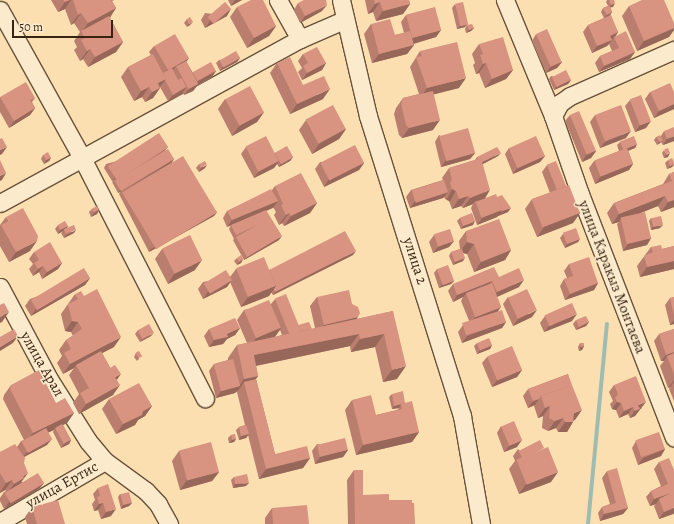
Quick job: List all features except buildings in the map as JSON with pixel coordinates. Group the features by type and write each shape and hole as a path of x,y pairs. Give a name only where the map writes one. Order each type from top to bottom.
{"street":[{"path":"278,0 300,39"},
{"name":"улица 2","path":"341,0 344,20 368,116 462,416 481,524"},
{"name":"улица Каракыз Монтаева","path":"505,0 553,116 580,194 674,437"},
{"path":"0,10 82,158 205,398"},
{"path":"0,203 300,39 344,20"},
{"path":"553,116 560,103 570,96 674,50"},
{"name":"улица Арал","path":"0,287 49,379 88,441 105,461 146,491 158,504 169,524"},
{"name":"улица Ертис","path":"0,522 4,518 105,461"}],"waterway":[{"path":"588,524 607,324"}]}
